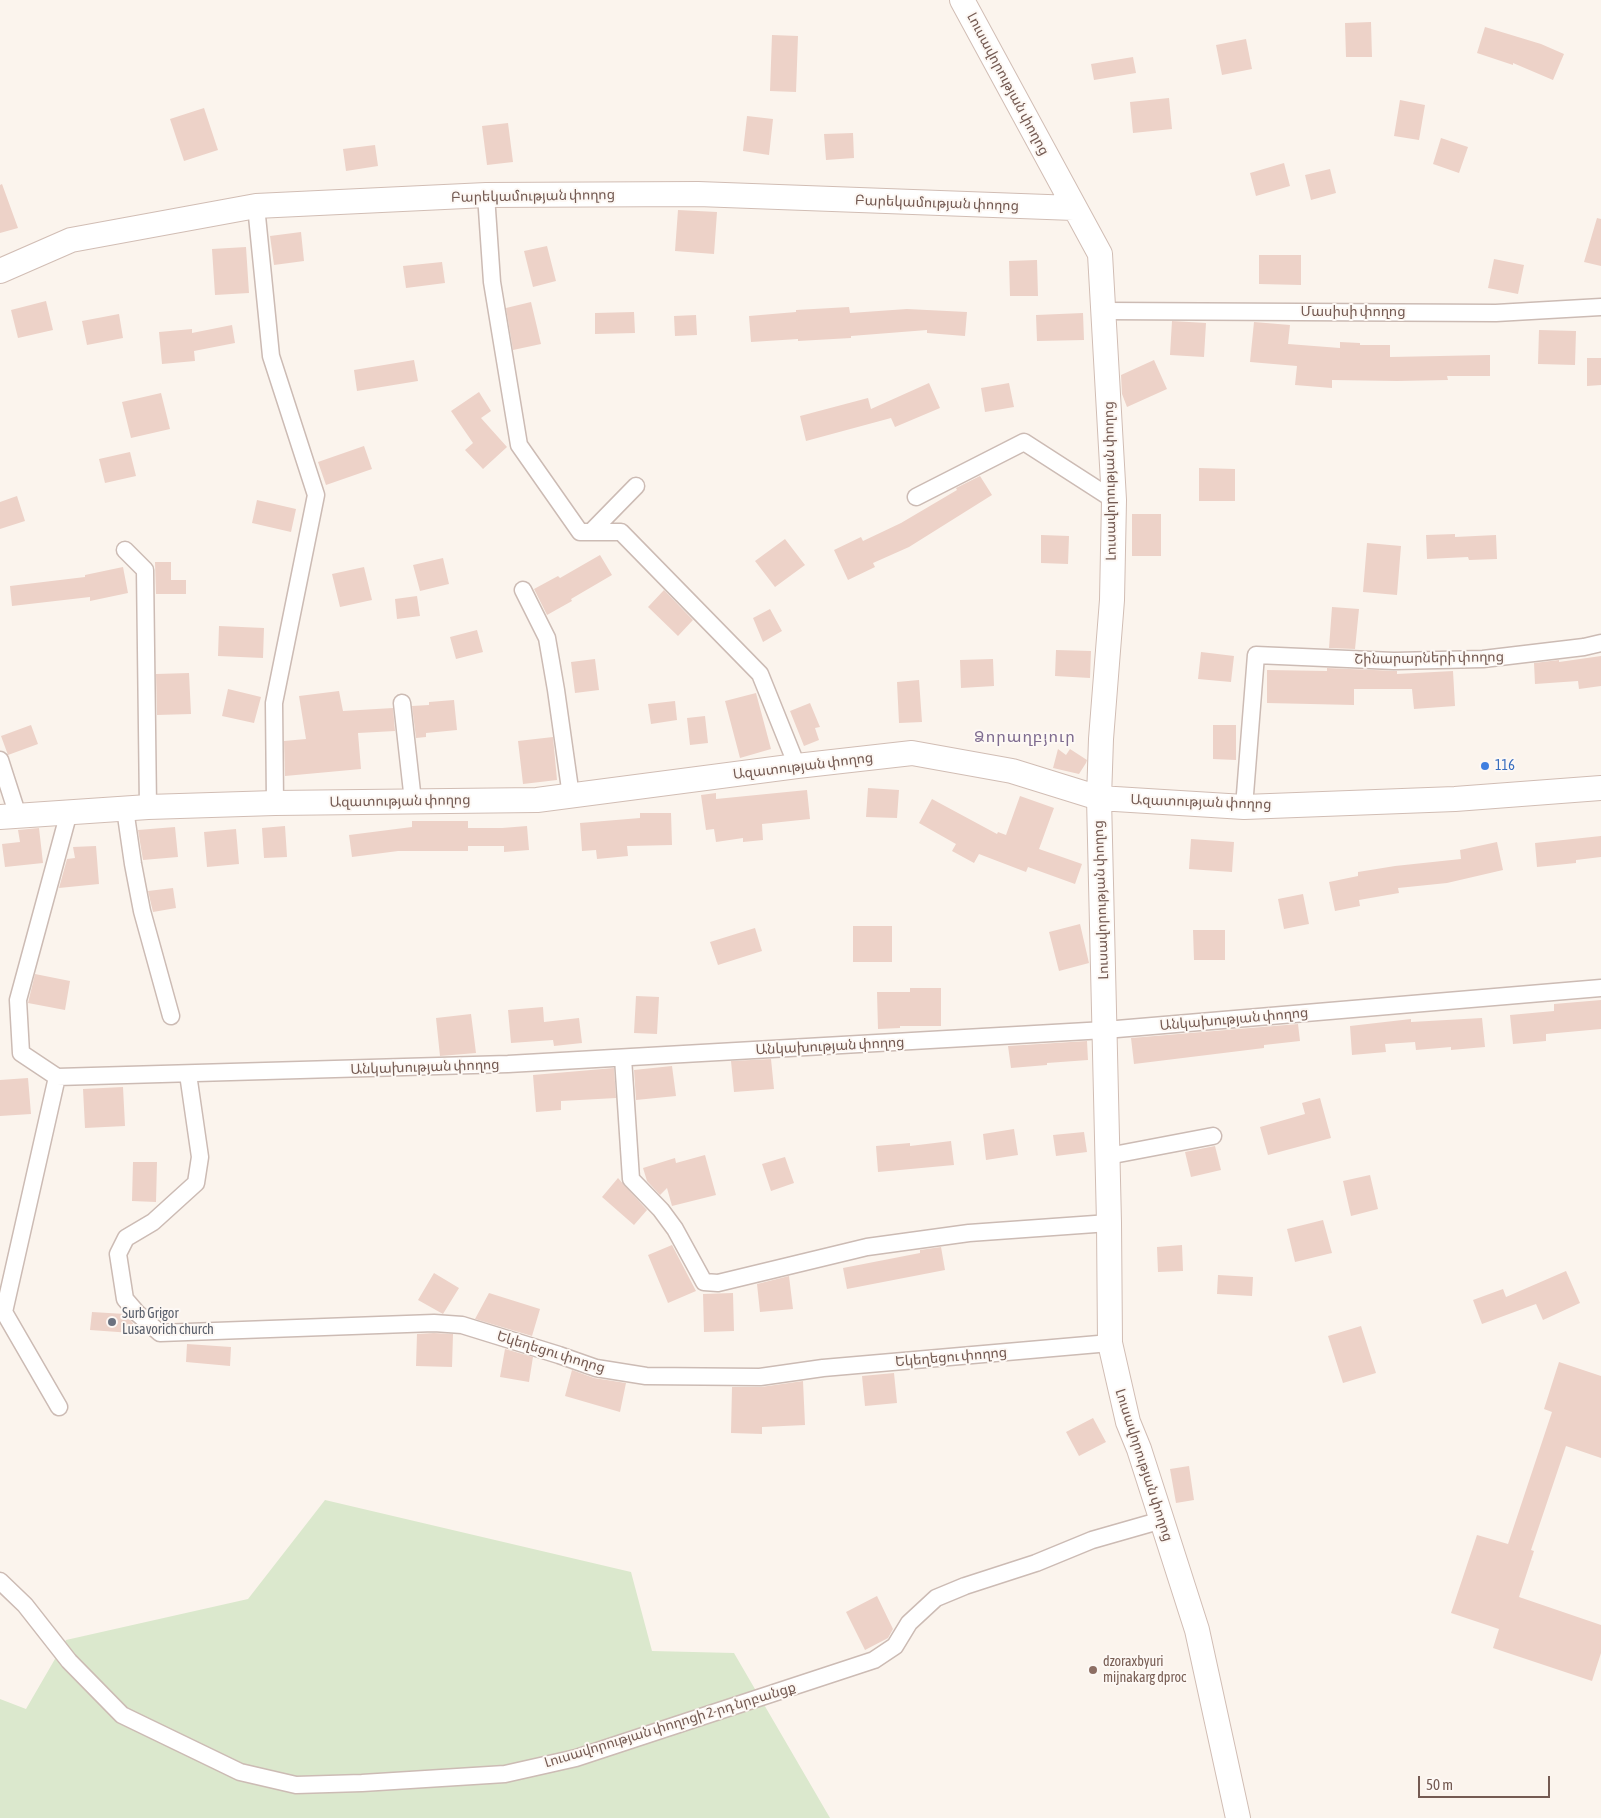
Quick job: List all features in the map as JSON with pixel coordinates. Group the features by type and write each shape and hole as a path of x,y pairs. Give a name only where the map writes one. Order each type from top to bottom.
{"street":[{"name":"Լուսավորության փողոց","path":"962,0 1100,254 1114,500 1112,600 1098,798 1108,1156 1110,1343 1128,1422 1139,1449 1197,1630 1238,1818"},
{"name":"Բարեկամության փողոց","path":"0,271 71,240 256,206 486,195 698,194 1074,208"},
{"path":"486,195 492,282 519,445 580,532 621,532 760,674 797,766"},
{"path":"256,206 271,356 316,495 274,703 275,803"},
{"name":"Մասիսի փողոց","path":"1104,311 1496,313 1601,307"},
{"path":"916,497 1024,442 1114,500"},
{"path":"592,532 636,486"},
{"path":"125,550 145,570 137,808 133,864 142,911 171,1016"},
{"path":"523,590 547,638 571,796"},
{"name":"Շինարարների փողոց","path":"1244,807 1256,655 1394,661 1483,659 1584,647 1601,643"},
{"path":"402,703 413,801"},
{"name":"Ազատության փողոց","path":"9,816 137,808 275,803 537,800 912,753 1012,772 1098,798 1244,807 1455,799 1601,788"},
{"path":"0,760 9,816"},
{"path":"59,1407 4,1312 57,1078 21,1053 18,1000 69,812"},
{"name":"Անկախության փողոց","path":"57,1078 498,1064 1105,1030 1601,988"},
{"path":"623,1058 631,1180 662,1210 675,1229 704,1282 718,1283 867,1247 969,1233 1109,1223"},
{"name":"Եկեղեցու փողոց","path":"188,1074 200,1157 196,1183 153,1222 126,1238 118,1254 125,1300 160,1333 434,1323 462,1325 596,1368 646,1376 760,1377 823,1368 1110,1343"},
{"path":"1108,1156 1213,1136"},
{"name":"Լուսավորության փողոցի 2-րդ նրբանցք","path":"0,1581 25,1606 69,1661 122,1715 240,1772 296,1785 362,1783 505,1774 576,1758 874,1660 895,1646 909,1623 936,1598 1092,1540 1162,1520"}],"green space":[{"path":"325,1500 631,1572 652,1651 734,1653 830,1818 0,1818 0,1699 26,1709 66,1640 248,1599"}],"building":[{"path":"1371,22 1372,57 1346,57 1345,23"},
{"path":"1485,27 1541,44 1564,54 1553,80 1513,63 1513,65 1477,53"},
{"path":"772,35 798,36 796,92 770,91"},
{"path":"1246,39 1252,69 1222,75 1216,45"},
{"path":"1133,57 1136,73 1094,80 1091,64"},
{"path":"1169,98 1172,129 1133,133 1130,102"},
{"path":"1400,100 1425,105 1419,140 1394,136"},
{"path":"204,108 218,150 184,161 170,119"},
{"path":"747,116 773,119 769,155 743,151"},
{"path":"508,123 513,162 487,165 482,126"},
{"path":"853,133 854,158 826,160 824,134"},
{"path":"1441,138 1468,147 1459,173 1433,164"},
{"path":"375,145 378,166 346,171 343,149"},
{"path":"1284,163 1290,186 1256,196 1250,173"},
{"path":"1330,169 1336,193 1311,200 1305,175"},
{"path":"2,184 18,228 0,233 0,185"},
{"path":"678,210 717,212 714,254 675,251"},
{"path":"1597,218 1601,219 1601,266 1584,262"},
{"path":"301,232 304,261 274,265 270,236"},
{"path":"547,246 556,281 533,287 524,251"},
{"path":"246,247 249,293 215,295 212,249"},
{"path":"1259,255 1301,255 1301,285 1259,284"},
{"path":"1494,259 1524,265 1518,294 1488,288"},
{"path":"1037,260 1038,296 1010,296 1009,261"},
{"path":"442,262 445,283 406,288 403,266"},
{"path":"46,301 53,330 18,338 11,310"},
{"path":"531,302 541,344 513,350 506,308"},
{"path":"849,307 850,313 907,309 967,312 965,336 927,333 927,330 851,336 851,338 751,342 749,316 796,312 796,310"},
{"path":"634,312 635,333 595,334 595,313"},
{"path":"1083,313 1084,340 1037,341 1036,315"},
{"path":"119,314 123,338 87,345 82,321"},
{"path":"696,315 697,335 675,336 674,316"},
{"path":"1172,321 1206,323 1204,357 1170,355"},
{"path":"1254,322 1290,325 1288,344 1340,348 1340,342 1360,343 1360,345 1390,345 1390,357 1490,355 1490,376 1447,376 1448,380 1332,380 1332,388 1295,385 1297,366 1250,362"},
{"path":"232,325 235,343 194,351 195,361 162,364 159,332 192,329 192,333"},
{"path":"1539,330 1576,331 1575,365 1538,364"},
{"path":"1587,358 1601,358 1601,385 1587,386"},
{"path":"414,360 418,381 357,391 354,370"},
{"path":"1154,360 1167,389 1127,407 1122,394 1121,375"},
{"path":"929,383 940,408 895,427 891,418 806,441 800,416 868,398 871,409"},
{"path":"1009,383 1014,407 985,412 981,388"},
{"path":"479,392 491,411 481,418 507,447 483,469 465,450 473,443 451,411"},
{"path":"161,393 170,429 131,438 122,402"},
{"path":"364,446 372,469 326,485 318,462"},
{"path":"130,452 136,476 105,483 99,459"},
{"path":"1199,468 1235,469 1235,501 1199,501"},
{"path":"980,476 992,495 909,547 873,563 875,567 848,580 834,550 861,537 863,541 901,523 957,490 956,488"},
{"path":"17,496 25,521 0,529 0,502"},
{"path":"257,500 296,509 291,532 252,523"},
{"path":"1132,514 1161,514 1161,556 1132,556"},
{"path":"1455,534 1455,537 1496,535 1497,559 1469,560 1468,557 1427,559 1426,535"},
{"path":"1041,535 1069,536 1068,564 1041,563"},
{"path":"785,539 805,565 775,587 755,561"},
{"path":"1367,543 1401,546 1397,595 1363,592"},
{"path":"600,555 612,575 547,615 534,589 558,576 560,578"},
{"path":"443,558 449,584 420,591 413,565"},
{"path":"155,562 171,562 171,580 186,580 186,594 156,594"},
{"path":"123,567 128,593 90,601 90,597 12,606 10,586 85,577 85,575"},
{"path":"364,567 372,600 340,607 332,574"},
{"path":"664,590 693,620 678,636 648,607"},
{"path":"417,596 420,616 397,619 395,599"},
{"path":"1332,607 1359,609 1355,649 1329,648"},
{"path":"770,609 782,631 763,642 753,618"},
{"path":"219,626 264,628 263,658 218,656"},
{"path":"477,630 483,652 456,659 450,637"},
{"path":"1056,650 1091,651 1090,678 1055,676"},
{"path":"1201,652 1234,656 1231,682 1198,679"},
{"path":"1601,656 1601,686 1579,689 1578,681 1535,684 1534,663 1559,660 1559,662"},
{"path":"595,659 599,690 575,693 571,662"},
{"path":"993,659 994,686 961,688 960,660"},
{"path":"1327,668 1397,671 1397,674 1453,671 1455,706 1414,709 1412,689 1354,689 1354,705 1267,703 1267,670 1327,671"},
{"path":"189,673 191,714 157,715 156,674"},
{"path":"919,680 922,722 899,723 897,682"},
{"path":"228,689 261,697 254,723 222,716"},
{"path":"339,691 343,711 393,708 395,731 358,733 361,769 285,776 284,741 306,739 299,696"},
{"path":"756,693 771,749 740,758 725,701"},
{"path":"454,700 457,730 426,733 426,737 416,738 412,706 429,705 429,702"},
{"path":"675,701 677,720 651,724 648,704"},
{"path":"810,703 820,727 815,728 819,740 804,746 790,711"},
{"path":"705,716 708,743 690,745 687,718"},
{"path":"31,725 38,744 8,755 1,736"},
{"path":"1213,725 1236,725 1236,760 1213,759"},
{"path":"553,737 557,780 523,784 518,741"},
{"path":"1058,749 1066,755 1070,749 1087,760 1079,774 1053,768"},
{"path":"868,788 899,790 897,818 866,817"},
{"path":"807,790 810,819 762,824 763,840 743,842 743,838 716,842 714,829 706,830 701,795 716,793 716,799"},
{"path":"1020,796 1054,808 1039,849 1082,864 1075,884 1028,867 1026,872 979,854 974,863 952,851 956,844 919,823 932,799 997,834 998,832 1006,835"},
{"path":"640,813 671,813 672,845 627,846 628,856 597,859 596,850 582,851 580,823 640,818"},
{"path":"412,821 468,821 468,828 527,826 529,850 504,852 504,846 468,846 468,851 398,851 352,857 349,835 412,827"},
{"path":"285,826 287,857 264,858 262,828"},
{"path":"175,827 178,857 143,860 138,830"},
{"path":"39,828 43,863 5,867 2,844 20,842 18,830"},
{"path":"236,829 239,864 207,867 204,832"},
{"path":"1601,836 1601,857 1576,860 1576,863 1537,867 1535,843"},
{"path":"1191,839 1234,842 1232,872 1189,869"},
{"path":"1497,842 1503,870 1447,883 1398,888 1399,893 1359,900 1360,906 1335,911 1329,882 1358,876 1358,872 1461,859 1460,850"},
{"path":"96,846 99,884 59,888 67,859 75,858 73,847"},
{"path":"173,888 176,908 153,912 148,891"},
{"path":"1303,894 1309,924 1284,929 1278,899"},
{"path":"1080,924 1089,963 1059,971 1049,932"},
{"path":"853,926 892,926 892,962 853,962"},
{"path":"755,928 762,951 718,965 710,942"},
{"path":"1193,930 1225,930 1225,960 1194,960"},
{"path":"35,974 70,981 65,1010 28,1003"},
{"path":"910,988 941,988 941,1026 900,1026 900,1028 878,1029 877,992 910,992"},
{"path":"636,996 659,997 657,1034 634,1033"},
{"path":"1601,1000 1601,1029 1546,1034 1546,1041 1513,1044 1510,1015 1554,1011 1554,1004"},
{"path":"543,1007 544,1022 579,1018 582,1043 554,1046 553,1040 511,1043 508,1010"},
{"path":"471,1014 476,1053 440,1056 436,1018"},
{"path":"1482,1018 1485,1047 1451,1050 1451,1047 1416,1050 1415,1042 1385,1044 1386,1052 1352,1055 1350,1026 1411,1019 1411,1022"},
{"path":"1298,1024 1300,1041 1264,1045 1264,1048 1134,1064 1131,1038"},
{"path":"1087,1041 1088,1060 1011,1068 1008,1046"},
{"path":"771,1059 774,1089 734,1092 731,1061"},
{"path":"672,1066 676,1096 636,1100 634,1070"},
{"path":"614,1068 616,1098 561,1101 561,1110 536,1112 533,1075"},
{"path":"28,1078 31,1114 0,1116 0,1080"},
{"path":"123,1087 125,1126 85,1128 83,1089"},
{"path":"1320,1098 1331,1138 1268,1155 1260,1127 1305,1114 1302,1103"},
{"path":"1014,1129 1018,1155 986,1160 983,1134"},
{"path":"1084,1132 1087,1152 1056,1156 1053,1135"},
{"path":"951,1141 954,1165 878,1172 876,1146 910,1143 910,1146"},
{"path":"1215,1146 1221,1170 1191,1177 1185,1152"},
{"path":"705,1155 716,1195 672,1206 667,1188 660,1195 647,1181 643,1168 675,1158 676,1163"},
{"path":"785,1157 794,1183 771,1191 762,1164"},
{"path":"133,1162 157,1162 156,1202 132,1201"},
{"path":"1370,1175 1378,1209 1351,1216 1343,1181"},
{"path":"618,1178 647,1210 634,1225 602,1197"},
{"path":"1323,1220 1332,1253 1295,1262 1287,1229"},
{"path":"672,1245 696,1291 668,1303 648,1255"},
{"path":"1182,1245 1183,1271 1158,1272 1157,1247"},
{"path":"941,1247 945,1270 847,1289 843,1268"},
{"path":"1566,1271 1580,1303 1543,1320 1536,1304 1482,1324 1473,1300 1503,1289 1506,1297"},
{"path":"434,1273 459,1288 443,1314 418,1300"},
{"path":"1218,1275 1253,1277 1252,1296 1217,1294"},
{"path":"789,1276 793,1309 760,1312 757,1284"},
{"path":"489,1293 540,1309 532,1336 475,1319"},
{"path":"733,1293 734,1331 704,1332 703,1294"},
{"name":"Surb Grigor Lusavorich church","path":"92,1312 125,1314 133,1323 132,1333 90,1330"},
{"path":"1361,1326 1376,1373 1343,1383 1328,1336"},
{"path":"417,1334 453,1334 452,1367 416,1366"},
{"path":"187,1344 231,1347 230,1366 186,1362"},
{"path":"505,1349 533,1357 529,1382 500,1377"},
{"path":"1559,1362 1601,1376 1601,1458 1566,1446 1531,1550 1534,1551 1519,1597 1601,1625 1601,1653 1592,1681 1493,1648 1499,1629 1451,1613 1477,1535 1508,1544 1552,1412 1544,1409"},
{"path":"572,1370 594,1378 626,1383 620,1412 565,1396"},
{"path":"894,1373 897,1403 865,1406 862,1376"},
{"path":"803,1381 805,1425 762,1427 762,1434 731,1433 732,1387 761,1387"},
{"path":"1093,1418 1106,1442 1079,1456 1066,1432"},
{"path":"1189,1466 1194,1500 1176,1503 1170,1469"},
{"path":"877,1596 893,1629 888,1638 865,1650 846,1612"}],"place":[{"name":"116","path":"1485,766"},
{"name":"Surb Grigor Lusavorich church","path":"112,1322"},
{"name":"dzoraxbyuri mijnakarg dproc","path":"1093,1670"}],"district":[{"name":"Ձորաղբյուր","path":"1025,737"}]}
